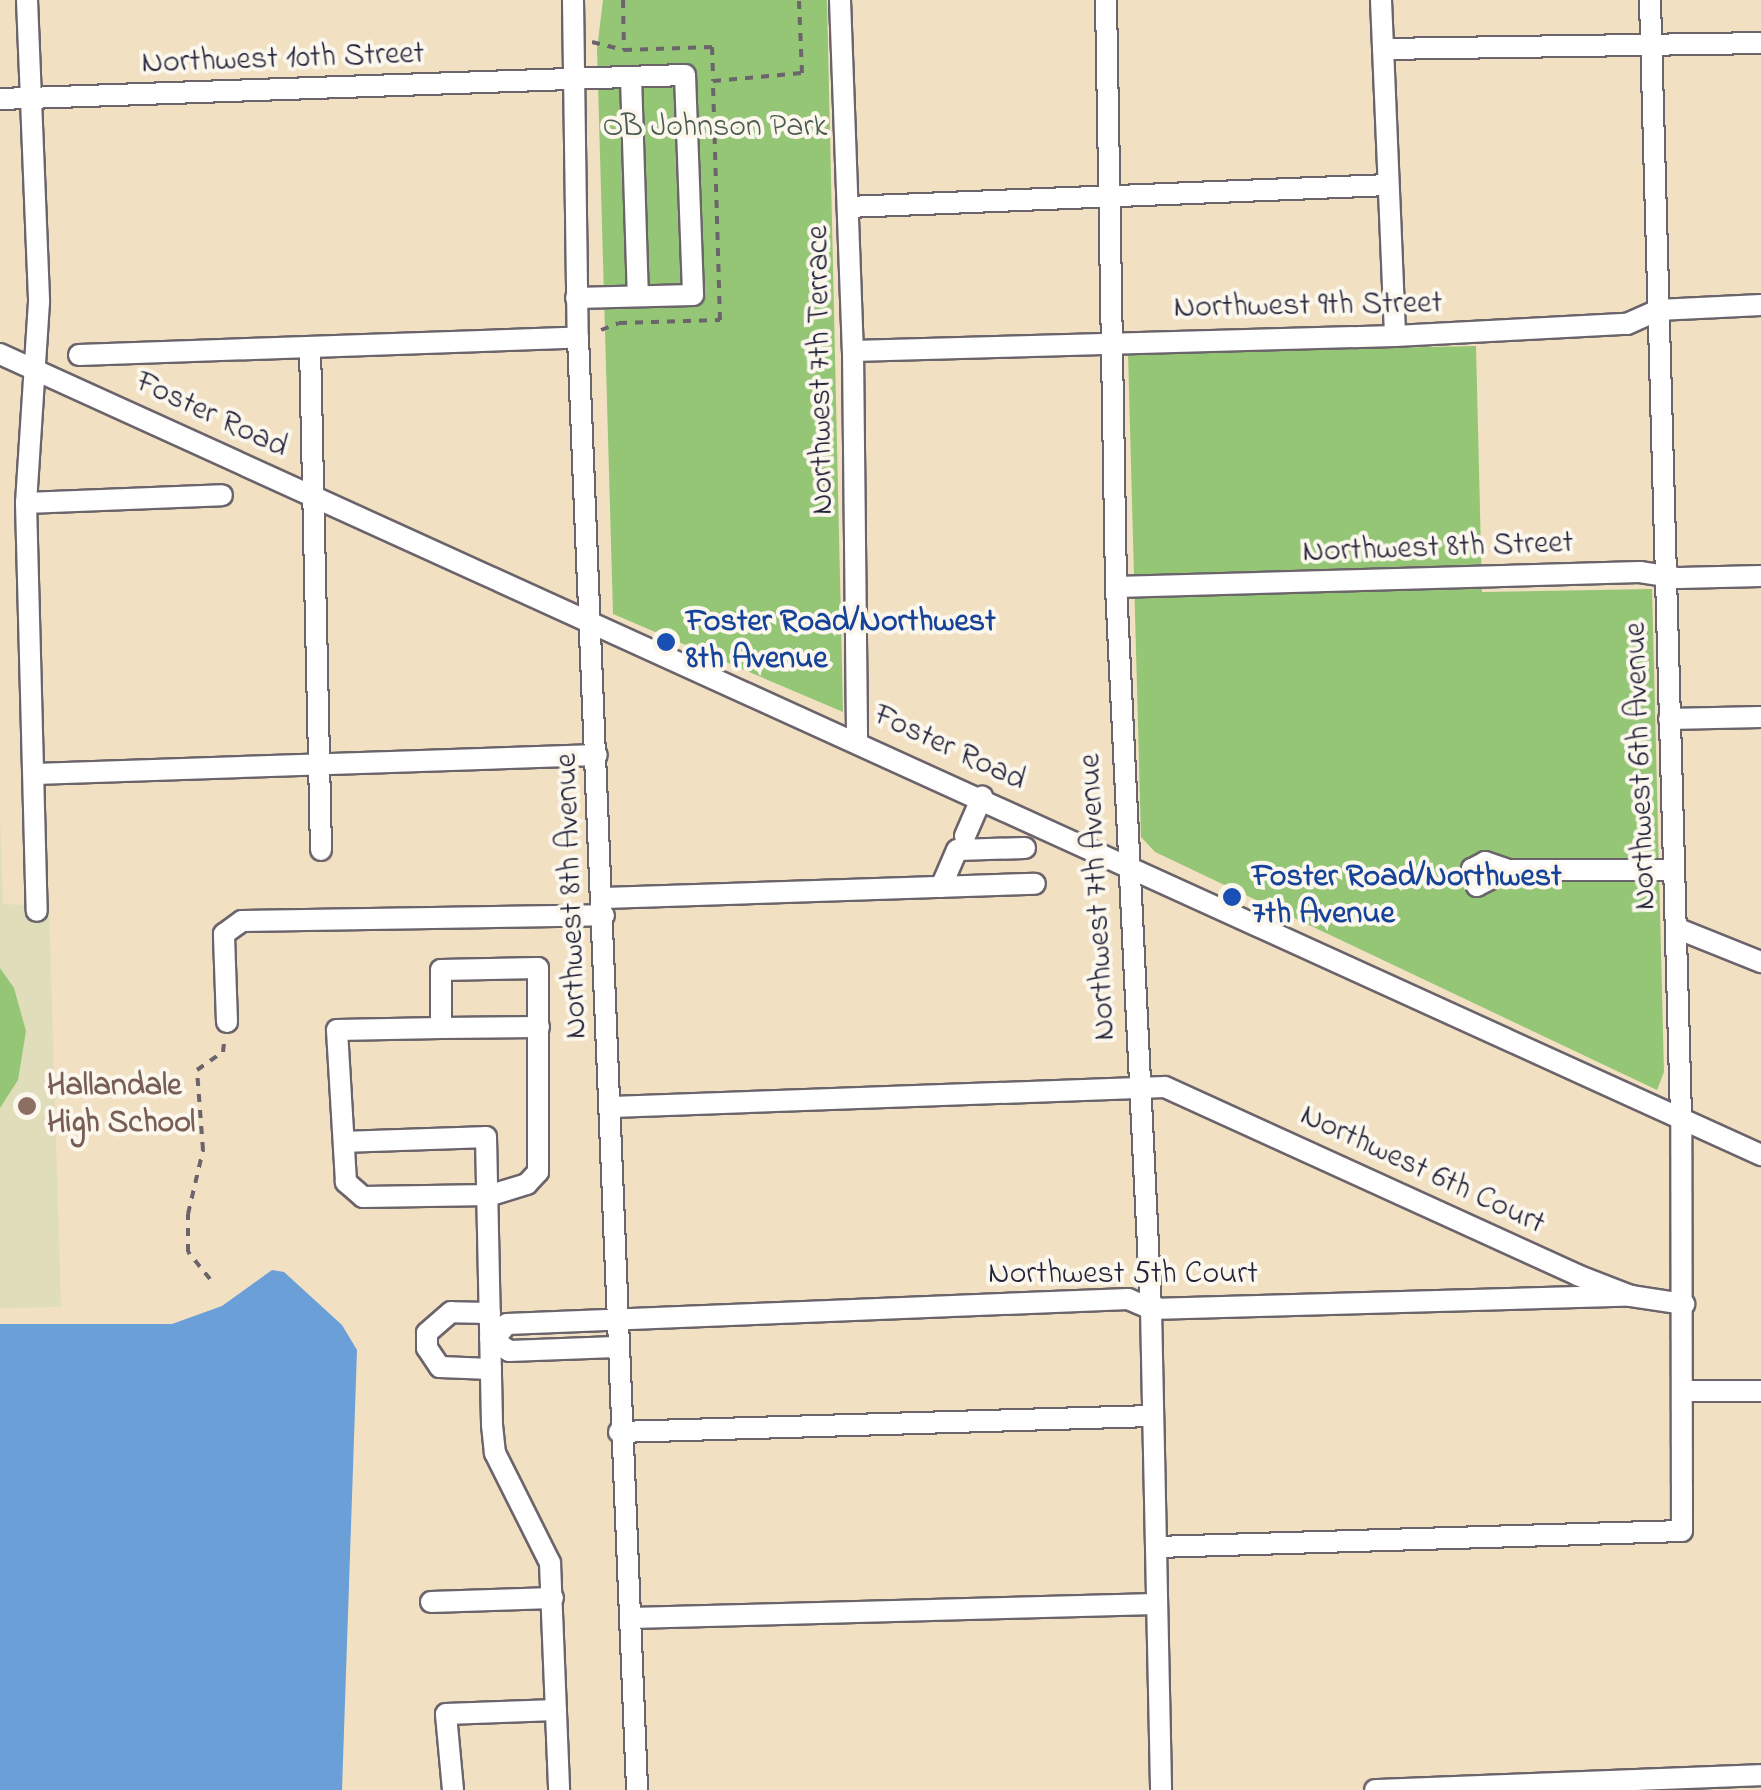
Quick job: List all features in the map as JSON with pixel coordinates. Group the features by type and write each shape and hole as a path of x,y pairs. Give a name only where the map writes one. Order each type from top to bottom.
{"street":[{"path":"27,0 36,369 26,504 37,911"},
{"name":"Northwest 8th Avenue","path":"573,0 569,79 576,298 612,1107 619,1432 632,1618 637,1790"},
{"name":"Northwest 7th Terrace","path":"840,0 854,351 857,739"},
{"name":"Northwest 7th Avenue","path":"1106,0 1116,587 1150,1309 1161,1790"},
{"path":"1381,0 1395,336"},
{"name":"Northwest 6th Avenue","path":"1156,1547 1682,1531 1681,1117 1650,0"},
{"path":"1383,49 1761,43"},
{"name":"Northwest 10th Street","path":"0,99 28,102 685,76 693,294 638,296"},
{"path":"576,298 638,296 631,77"},
{"path":"848,207 1388,185"},
{"name":"Northwest 9th Street","path":"854,351 1395,336 1627,324 1658,310 1761,305"},
{"path":"79,355 578,338"},
{"path":"310,347 321,850"},
{"name":"Foster Road","path":"0,354 857,739 1761,1155"},
{"path":"26,504 222,495"},
{"name":"Northwest 8th Street","path":"1116,587 1666,574 1761,576"},
{"path":"1669,719 1761,717"},
{"path":"35,774 597,755"},
{"path":"965,836 982,797"},
{"path":"985,886 1025,848 1036,822"},
{"path":"941,887 957,850 1025,848"},
{"path":"1508,870 1673,870"},
{"path":"226,1022 224,934 242,921 1035,884"},
{"path":"1676,928 1761,962"},
{"path":"441,1028 441,970 538,968 542,1160 527,1184 492,1195 363,1197 346,1182 337,1030 539,1028"},
{"name":"Northwest 6th Court","path":"612,1107 1166,1087 1631,1296 1684,1304"},
{"path":"344,1142 486,1138 492,1195 490,1313 495,1452 550,1564 559,1790"},
{"name":"Northwest 5th Court","path":"493,1337 506,1324 1128,1299 1150,1309 1631,1296"},
{"path":"490,1313 451,1312 427,1332 427,1348 440,1367 491,1368"},
{"path":"493,1337 509,1351 616,1347"},
{"path":"1682,1391 1761,1390"},
{"path":"619,1432 1150,1416"},
{"path":"432,1602 553,1598"},
{"path":"632,1618 1156,1604"},
{"path":"453,1790 446,1714 556,1710"},
{"path":"1375,1790 1761,1775"}],"path":[{"path":"623,0 624,50"},
{"path":"713,81 802,74 799,0"},
{"path":"590,41 603,50 712,47 720,320 619,323 602,330"},
{"path":"210,1279 188,1252 188,1214 203,1150 197,1070 222,1052 226,1022"}],"shaded area":[{"name":"Hallandale High School","path":"0,816 3,904 49,906 61,1307 0,1308"}],"green space":[{"name":"OB Johnson Park","path":"603,0 827,0 843,712 613,614 597,49"},
{"path":"1476,346 1482,592 1652,589 1664,1072 1657,1090 1155,852 1141,837 1128,353"},
{"path":"0,968 14,988 26,1031 18,1080 0,1108"}],"water":[{"path":"272,1270 284,1272 342,1325 357,1350 342,1790 0,1790 0,1324 172,1324 222,1306"}],"place":[{"name":"Foster Road/Northwest 8th Avenue","path":"666,642"},
{"name":"Foster Road/Northwest 7th Avenue","path":"1232,897"},
{"name":"Hallandale High School","path":"27,1106"}]}
